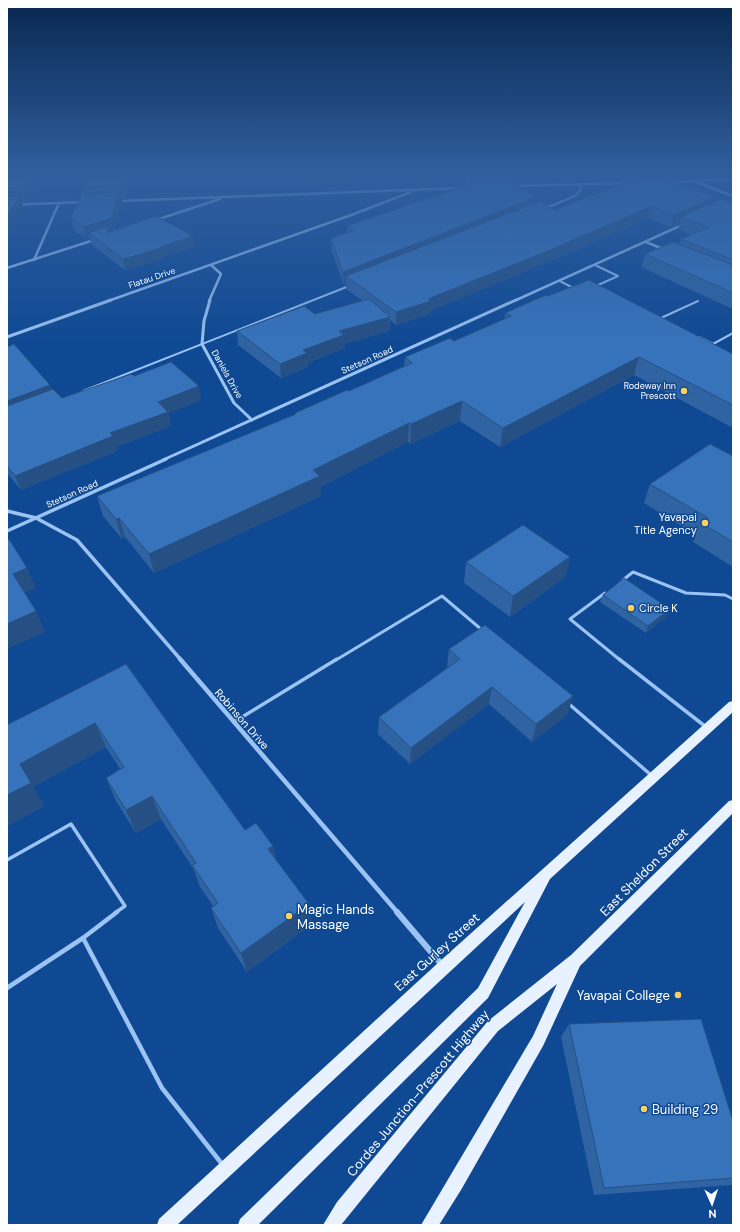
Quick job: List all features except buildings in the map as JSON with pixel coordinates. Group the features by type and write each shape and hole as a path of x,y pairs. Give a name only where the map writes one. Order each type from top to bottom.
{"main road":[{"name":"East Gurley Street","path":"165,1225 444,967 733,705"},
{"name":"East Sheldon Street","path":"576,960 733,805"},
{"path":"246,1225 483,993 549,872"},
{"path":"430,1225 538,1041 576,960"},
{"name":"Cordes Junction–Prescott Highway","path":"331,1225 343,1208 493,1026 576,960"}],"street":[{"path":"34,260 47,232"},
{"name":"Flatau Drive","path":"7,337 302,232"},
{"name":"Stetson Road","path":"7,531 667,232"},
{"path":"7,268 100,238"},
{"path":"646,242 668,251"},
{"name":"Daniels Drive","path":"211,265 221,274 210,300 204,321 202,344 234,403 252,420"},
{"name":"Robinson Drive","path":"7,511 36,518 77,540 444,967"}],"lane":[{"path":"590,289 618,276 595,265"},
{"path":"560,281 577,290"},
{"path":"79,392 356,283"},
{"path":"668,322 661,318 698,301"},
{"path":"694,334 713,344 733,333"},
{"path":"621,581 633,572 686,593 725,595 733,600"},
{"path":"608,591 570,619 644,679 708,728"},
{"path":"233,722 442,596 484,632"},
{"path":"568,704 654,778"},
{"path":"7,860 71,824 125,906 83,938 7,988"},
{"path":"83,938 162,1088 226,1169"}],"place":[{"name":"Rodeway Inn Prescott","path":"684,391"},
{"name":"Yavapai Title Agency","path":"705,523"},
{"name":"Circle K","path":"631,608"},
{"name":"Magic Hands Massage","path":"289,916"},
{"name":"Yavapai College","path":"678,995"},
{"name":"Building 29","path":"644,1109"}]}
